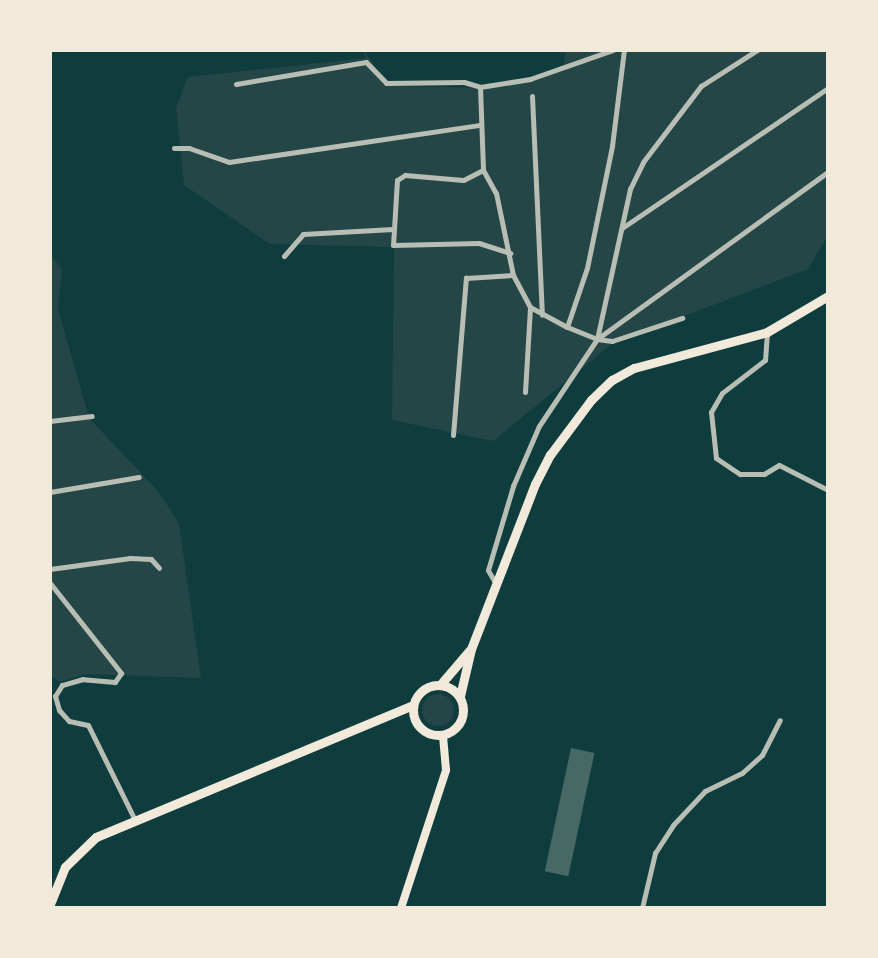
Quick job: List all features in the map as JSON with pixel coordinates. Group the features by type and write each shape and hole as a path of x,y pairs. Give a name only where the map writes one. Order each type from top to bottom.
{"main road":[{"path":"471,649 440,684 418,694 413,705 415,721 426,732 442,735 457,727 463,712 460,696 471,649 523,512 550,454 612,380 634,368 767,332 828,296"},
{"path":"440,684 460,696"},
{"path":"50,904 65,867 96,837 413,705"},
{"path":"401,908 446,770 442,735"}],"street":[{"path":"236,84 366,62 386,83 464,82 480,87 530,79 613,50"},
{"path":"567,327 587,268 612,146 624,50"},
{"path":"597,339 620,230 643,162 702,86 756,50"},
{"path":"480,87 482,170 496,193 513,275 530,307 567,327 612,341 682,318"},
{"path":"620,230 828,88"},
{"path":"532,96 542,315"},
{"path":"174,148 190,148 229,162 480,124"},
{"path":"482,170 462,180 405,175 397,180 393,244 480,242 510,254"},
{"path":"497,587 488,570 513,486 539,426 597,339 828,172"},
{"path":"284,256 303,234 392,230"},
{"path":"453,435 466,278 513,275"},
{"path":"524,392 530,307"},
{"path":"767,332 765,360 722,392 712,412 716,458 740,474 764,474 779,466 828,490"},
{"path":"50,421 92,416"},
{"path":"50,492 139,477"},
{"path":"50,569 130,558 151,559 159,568"},
{"path":"50,583 121,673 115,682 84,679 62,685 55,696 58,710 69,721 88,725 134,818"},
{"path":"642,908 656,854 673,825 706,791 742,773 762,754 780,720"}],"shaded area":[{"path":"363,50 390,86 489,88 564,71 565,50 828,50 828,235 808,269 613,343 493,441 392,420 394,247 270,244 184,185 176,108 188,77 366,58"},
{"path":"50,254 62,269 58,309 89,418 158,491 179,523 201,678 86,674 59,682 50,675"},
{"path":"438,694 450,698 454,710 450,722 438,726 426,722 422,710 426,698"}],"building":[{"path":"571,748 594,753 568,876 545,871"}]}
